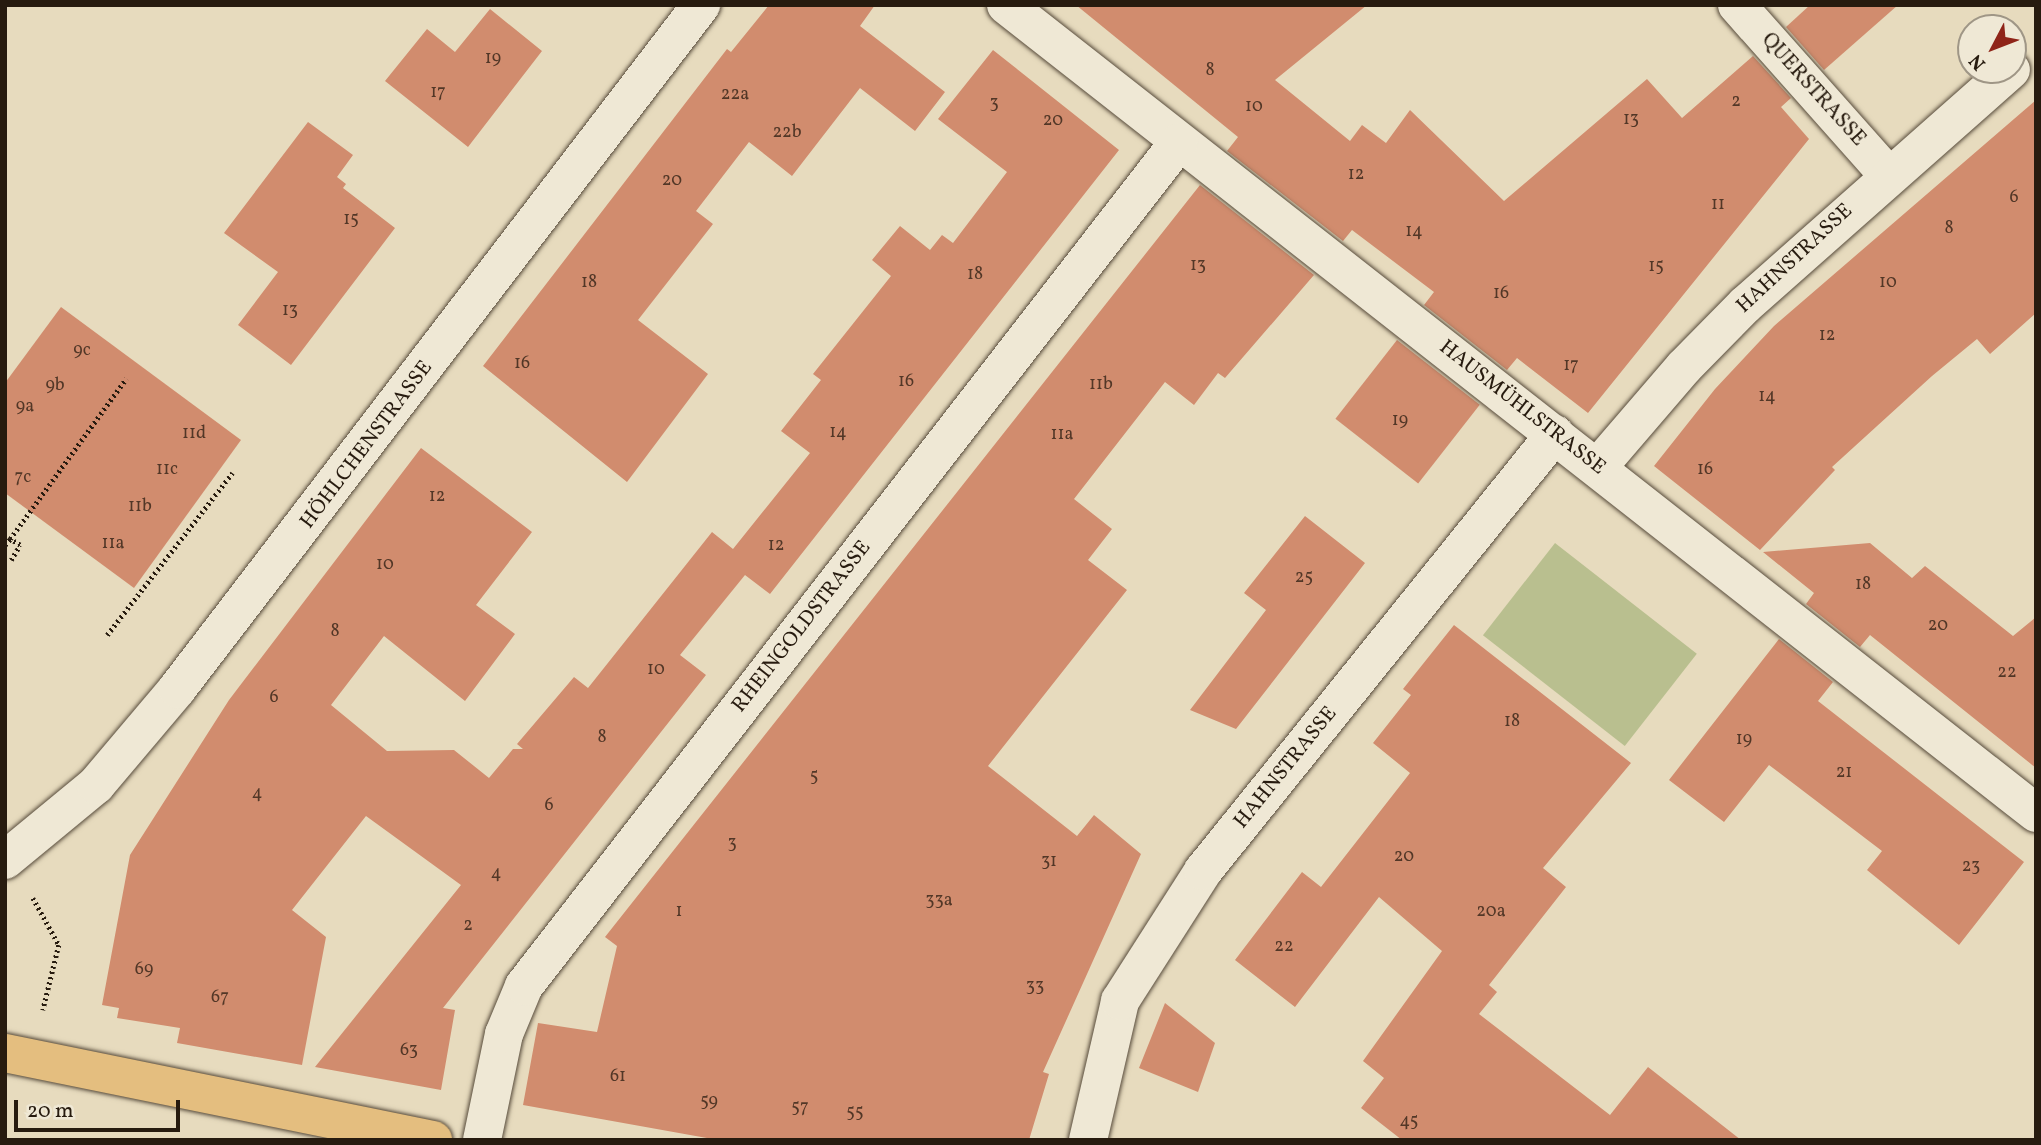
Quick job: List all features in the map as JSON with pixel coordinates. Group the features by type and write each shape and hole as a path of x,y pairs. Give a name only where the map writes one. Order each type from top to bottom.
{"main road":[{"path":"5,1053 433,1140"}],"street":[{"name":"HÖHLCHENSTRASSE","path":"5,860 96,785 177,689 701,5"},
{"name":"HAUSMÜHLSTRASSE","path":"1006,5 2036,813"},
{"name":"QUERSTRASSE","path":"1737,5 1888,175"},
{"name":"HAHNSTRASSE","path":"1598,467 1701,349 1888,175 1994,84"},
{"name":"RHEINGOLDSTRASSE","path":"482,1140 504,1034 524,986 1179,142"},
{"name":"HAHNSTRASSE","path":"1088,1140 1120,1001 1203,871 1555,434"}],"path":[{"path":"5,545 126,379"},
{"path":"107,635 232,473"},
{"path":"10,539 20,545 11,560"}],"green space":[{"path":"1555,543 1697,654 1625,746 1483,635"}],"building":[{"path":"769,5 875,5 860,26 945,92 915,131 860,88 792,176 749,142 696,211 713,224 638,320 708,374 627,482 483,366 727,49 731,52"},
{"path":"1076,5 1367,5 1275,80 1350,141 1362,125 1386,143 1410,110 1504,201 1647,79 1682,118 1753,56 1791,98 1781,107 1809,139 1588,413 1517,358 1507,370 1424,305 1434,292 1352,230 1343,241 1227,151 1238,137"},
{"path":"1810,5 1898,5 1824,70 1786,27"},
{"path":"490,9 542,51 468,147 385,81 427,29 455,52"},
{"path":"993,50 1119,150 770,594 745,575 680,655 706,675 443,1008 455,1010 441,1090 315,1067 461,885 366,816 292,910 326,937 302,1065 177,1043 180,1028 117,1018 119,1008 102,1005 130,855 229,700 421,448 532,532 476,605 515,634 465,701 384,636 331,705 387,751 454,750 489,778 513,749 523,749 517,744 574,677 588,688 712,532 733,549 810,453 781,431 821,380 813,374 891,276 872,260 900,226 930,250 942,235 953,243 1007,172 938,119"},
{"path":"2036,100 2036,313 1990,354 1977,339 1932,376 1832,467 1835,470 1760,550 1654,466 1715,389 1774,326"},
{"path":"308,122 353,155 337,177 346,184 343,188 395,228 291,365 238,325 278,272 224,233"},
{"path":"1200,185 1314,275 1225,378 1218,373 1194,405 1165,382 1074,499 1112,529 1088,560 1127,590 988,766 1077,836 1094,815 1141,854 1043,1072 1049,1074 1029,1140 718,1140 523,1105 538,1023 597,1032 617,946 605,937"},
{"path":"61,307 241,440 134,588 5,493 5,383"},
{"path":"1397,340 1480,405 1418,483 1335,419"},
{"path":"1305,516 1365,563 1236,729 1190,710 1266,610 1244,593"},
{"path":"1870,543 1912,578 1925,566 2013,636 2036,617 2036,768 1870,635 1860,647 1806,604 1814,593 1763,552"},
{"path":"1454,625 1631,763 1543,868 1566,887 1489,985 1497,992 1479,1014 1610,1115 1648,1067 1741,1140 1402,1140 1361,1108 1384,1078 1363,1061 1442,951 1379,897 1295,1007 1235,960 1302,872 1321,887 1410,773 1373,743 1411,695 1403,689"},
{"path":"1779,639 1833,682 1818,701 2024,862 1959,945 1867,870 1882,851 1769,765 1724,822 1669,780"},
{"path":"1165,1003 1215,1043 1198,1092 1139,1068"}]}
